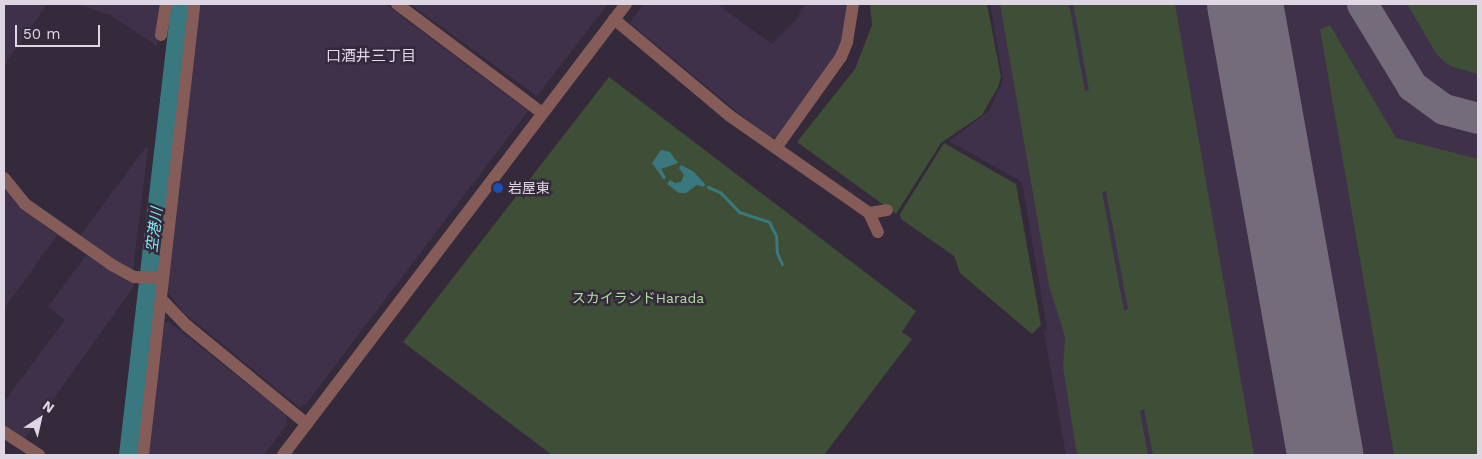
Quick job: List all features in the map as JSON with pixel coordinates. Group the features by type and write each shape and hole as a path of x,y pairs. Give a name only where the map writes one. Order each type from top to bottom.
{"street":[{"path":"161,35 166,4"},
{"path":"143,455 161,299 160,278 194,4"},
{"path":"397,4 542,113"},
{"path":"283,455 626,4"},
{"path":"776,148 841,57 847,42 853,4"},
{"path":"614,20 730,116 869,214 878,232"},
{"path":"4,178 26,204 112,265 141,277 160,278"},
{"path":"869,214 887,210"},
{"path":"161,299 186,325 307,424"},
{"path":"4,432 39,455"}],"shaded area":[{"path":"4,4 47,4 4,66"},
{"path":"77,4 162,4 157,46 110,15"},
{"path":"198,4 385,4 528,111 306,404 299,407 183,312 167,291"},
{"path":"410,4 608,4 537,96"},
{"path":"643,4 717,4 772,44 796,20 805,4 847,4 842,42 835,57 778,137 768,137 630,23"},
{"path":"990,4 1478,4 1478,455 1066,455 1044,332 1047,329 1022,182 949,141 989,111 1003,80"},
{"path":"145,148 148,148 133,271 79,237"},
{"path":"661,150 670,152 678,163 661,169 666,177 664,180 652,163"},
{"path":"681,165 693,171 705,184 704,187 697,185 686,193 679,193 667,184 670,180 675,183 681,182 684,175 679,168"},
{"path":"4,187 18,206 57,235 4,309"},
{"path":"86,255 134,284 133,288 24,440 4,426 4,402 65,320 48,307"},
{"path":"168,321 286,415 287,425 264,455 147,455 162,325"}],"green space":[{"path":"870,4 987,4 1001,77 998,87 982,115 941,143 896,214 797,142 855,69 872,25"},
{"path":"1000,4 1069,4 1085,91 1089,90 1073,4 1175,4 1254,455 1153,455 1144,409 1140,411 1148,455 1077,455 1063,367 1065,337 1049,286","holes":["1106,191 1128,309 1124,311 1102,192"]},
{"path":"1407,4 1478,4 1478,74 1450,66 1437,55"},
{"path":"1330,25 1396,138 1478,159 1478,455 1394,455 1320,29"},
{"name":"スカイランドHarada","path":"609,77 916,311 902,332 912,339 824,455 552,455 403,342"},
{"path":"944,143 1016,184 1041,325 1032,334 960,273 954,256 901,219 900,214"}],"waterway":[{"name":"空港川","path":"129,455 181,4"},
{"path":"708,187 720,192 739,212 769,222 776,236 777,253 782,264"}],"taxiway":[{"path":"1362,4 1412,86 1444,109 1478,118"}],"runway":[{"path":"1245,4 1325,455"}],"place":[{"name":"岩屋東","path":"498,188"}],"district":[{"name":"口酒井三丁目","path":"371,57"}]}
